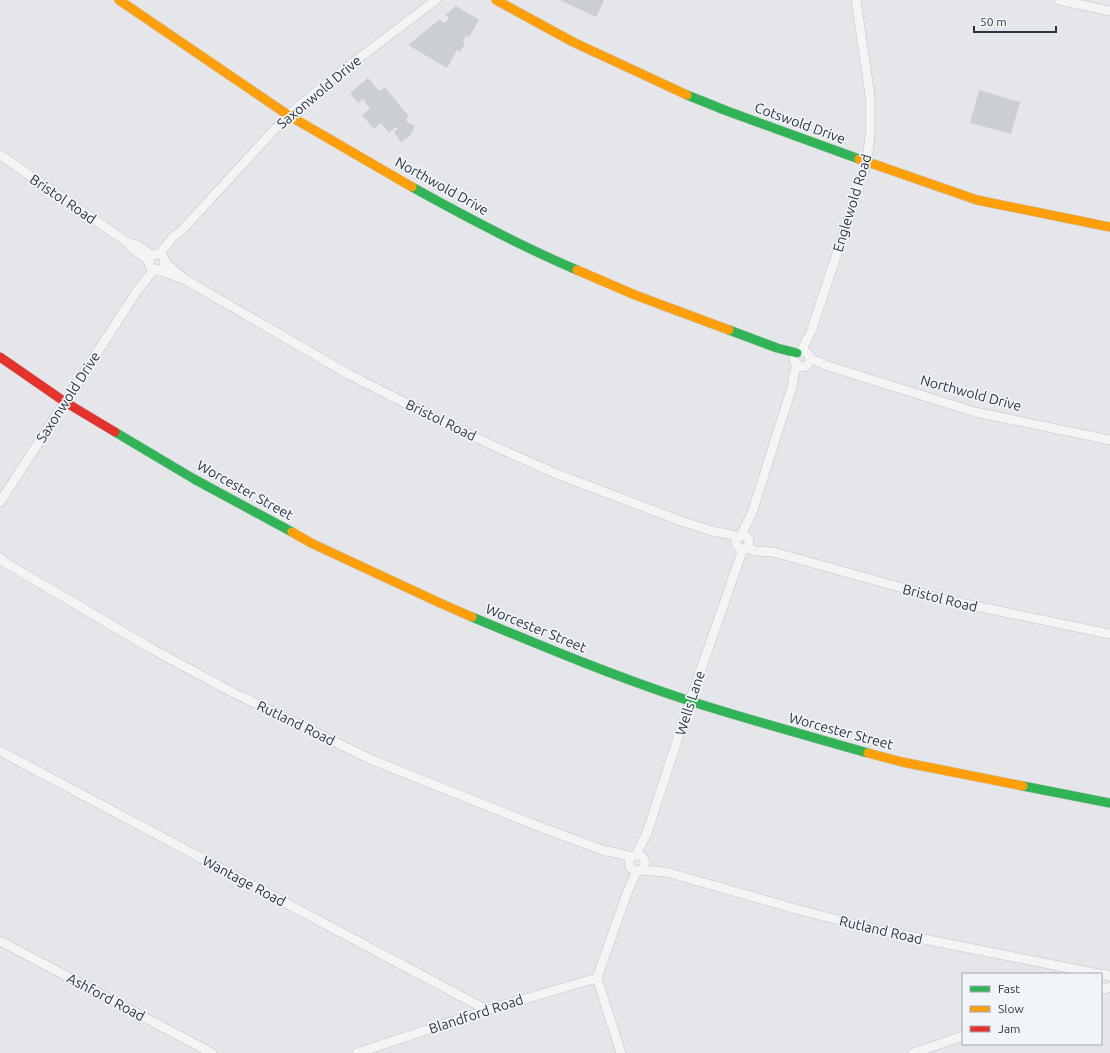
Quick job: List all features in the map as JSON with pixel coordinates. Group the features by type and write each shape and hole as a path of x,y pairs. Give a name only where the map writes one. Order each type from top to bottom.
{"street":[{"name":"Northwold Drive","path":"119,0 288,115 416,190 551,259 635,295 777,348 785,349 802,359 975,412 1110,440"},
{"name":"Saxonwold Drive","path":"0,502 137,291 139,281 156,262 173,237 181,231 288,115 338,74 436,0"},
{"name":"Cotswold Drive","path":"496,0 573,42 692,97 867,162 977,200 1110,227"},
{"name":"Englewold Road","path":"743,543 792,387 802,359 812,341 812,332 867,162 870,135 870,96 856,0"},
{"path":"1059,0 1110,11"},
{"name":"Bristol Road","path":"0,155 127,242 137,245 156,262 350,375 441,422 557,474 682,521 712,531 728,534 743,543 765,548 773,552 946,600 1110,634"},
{"name":"Worcester Street","path":"0,357 65,402 194,479 311,543 440,603 565,656 690,702 902,762 1110,803"},
{"name":"Wells Lane","path":"597,978 628,893 743,543"},
{"name":"Rutland Road","path":"1,561 154,650 228,690 370,759 605,851 616,858 803,911 878,930 1095,973"},
{"name":"Wantage Road","path":"0,751 488,1010"},
{"name":"Ashford Road","path":"0,941 212,1053"},
{"path":"597,978 621,1053"},
{"name":"Blandford Road","path":"357,1053 488,1010 597,978"},
{"path":"912,1053 962,1036"}],"building":[{"path":"560,0 604,0 596,17"},
{"path":"456,6 479,20 469,37 466,36 463,41 465,43 460,52 457,50 447,68 408,45 439,20 445,23 449,17 445,15"},
{"path":"368,78 379,91 385,87 409,117 406,119 408,123 415,126 411,135 401,142 394,132 398,129 396,127 389,133 381,123 374,129 362,115 370,109 363,99 358,103 350,93"},
{"path":"979,90 1020,102 1011,134 970,123"}],"traffic: fast":[{"path":"687,95 859,159"},
{"path":"412,187 493,231 577,270"},
{"path":"729,330 777,348 797,353"},
{"path":"115,432 194,479 292,532"},
{"path":"472,617 580,661 662,692 734,715 868,753"},
{"path":"1023,786 1110,803"}],"traffic: slow":[{"path":"119,0 288,115 412,187"},
{"path":"496,0 573,42 687,95"},
{"path":"859,159 977,200 1110,227"},
{"path":"577,270 635,295 729,330"},
{"path":"292,532 311,543 472,617"},
{"path":"868,753 902,762 1023,786"}],"traffic: jam":[{"path":"0,357 65,402 115,432"}]}
